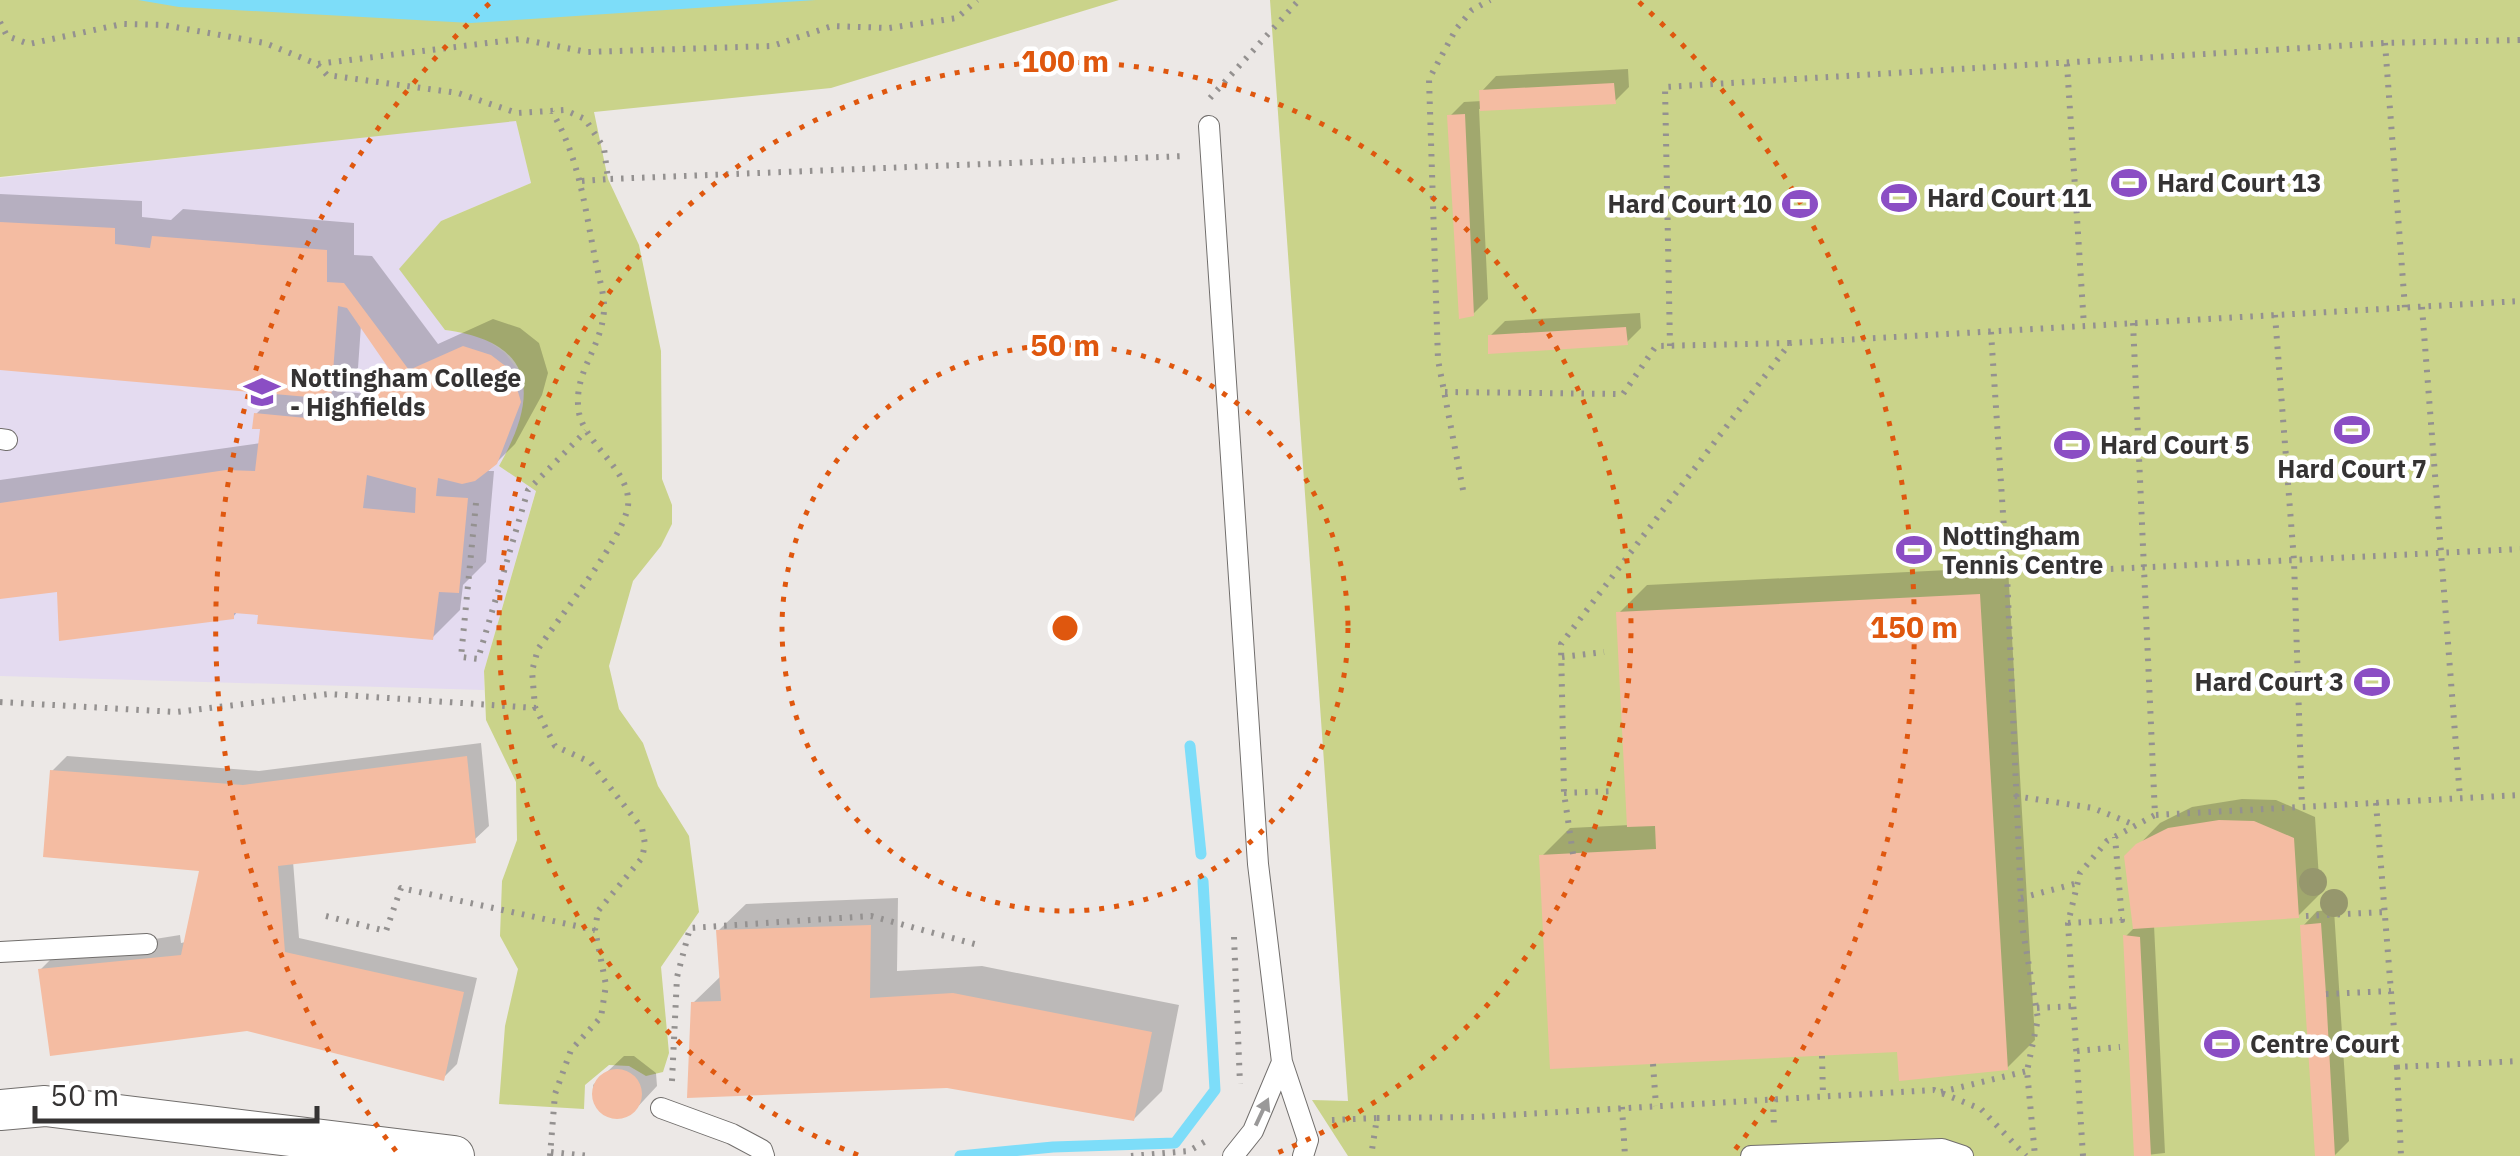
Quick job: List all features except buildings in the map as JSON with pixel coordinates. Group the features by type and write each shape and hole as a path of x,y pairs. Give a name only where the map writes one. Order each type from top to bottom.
{"street":[{"path":"0,1110 45,1106 454,1156"}],"lane":[{"path":"1209,126 1258,864 1282,1062 1308,1140 1304,1156"},
{"path":"0,952 147,944"},
{"path":"1233,1156 1253,1131 1282,1062"},
{"path":"666,1103 762,1150 764,1156"},
{"path":"1751,1156 1942,1149 1963,1156"}],"path":[{"path":"317,64 520,38 587,52 772,46 832,26 888,28 957,18 977,0"},
{"path":"1207,102 1299,0"},
{"path":"1464,490 1438,360 1429,78 1456,29 1472,10 1490,0"},
{"path":"0,22 7,36 29,44 122,24 216,31 266,43 317,64 326,75 458,93 517,113 565,110 585,119 604,148 608,178"},
{"path":"1670,346 1665,87 2384,43 2520,40"},
{"path":"2384,43 2405,308"},
{"path":"2067,64 2084,326"},
{"path":"552,112 582,182 604,308 598,345 582,368 577,389 586,431 623,482 628,504 619,532 538,649 532,671 536,708 555,746 590,762 642,828 646,844 642,858 598,910 595,930 606,985 601,1016 571,1050 555,1094 550,1154 589,1156"},
{"path":"582,182 1187,156"},
{"path":"1444,392 1623,394 1656,346 1790,343 2520,302"},
{"path":"2422,307 2460,798"},
{"path":"2276,315 2294,561 2302,807"},
{"path":"2133,323 2156,815"},
{"path":"1991,332 2007,574 2021,898 2037,1008 2027,1071 2035,1156"},
{"path":"1573,854 1564,793 1560,644 1790,343"},
{"path":"476,503 461,656 478,660 528,490 586,431"},
{"path":"2007,574 2520,549"},
{"path":"1562,657 1604,652"},
{"path":"0,702 176,712 329,694 536,708"},
{"path":"1564,793 1616,791"},
{"path":"2083,1156 2068,923 2080,873 2114,836 2156,815 2520,794"},
{"path":"2015,796 2093,808 2136,825"},
{"path":"2376,803 2402,1156"},
{"path":"2068,923 2122,920 2114,836"},
{"path":"2021,898 2078,883"},
{"path":"326,916 386,931 401,888 595,930"},
{"path":"2306,916 2385,912"},
{"path":"666,1103 676,978 690,928 872,916 982,946"},
{"path":"2326,994 2391,991"},
{"path":"2037,1008 2074,1006"},
{"path":"2077,1051 2120,1047"},
{"path":"1822,1056 1823,1096"},
{"path":"2397,1066 2520,1061"},
{"path":"1653,1064 1656,1106"},
{"path":"1377,1118 1941,1092 2027,1071"},
{"path":"1941,1092 1981,1109 2026,1156"},
{"path":"1622,1107 1625,1156"},
{"path":"1131,1156 1189,1151 1188,1156"}],"shaded area":[{"name":"Nottingham College - Highfields","path":"516,120 531,183 441,221 445,330 480,335 505,353 523,377 526,407 518,433 499,466 536,490 484,671 484,690 0,676 0,178"}],"green space":[{"path":"0,0 1119,0 831,88 594,112 608,179 639,245 661,351 662,479 672,505 672,524 661,546 633,581 609,666 619,709 643,743 658,786 689,836 699,912 661,967 669,1053 663,1072 646,1076 629,1066 609,1065 585,1085 584,1109 499,1104 505,1026 518,969 500,936 502,881 517,840 516,782 486,720 484,671 536,491 499,466 512,441 524,395 522,376 513,360 498,346 445,330 399,269 441,221 531,183 516,121 0,177"},
{"name":"Nottingham Tennis Centre","path":"1270,0 2520,0 2520,1156 1348,1156 1312,1100 1348,1101"}],"water":[{"path":"138,0 816,0 471,23 179,7"}],"waterway":[{"path":"1190,746 1201,854"},
{"path":"960,1156 1053,1147 1175,1143 1215,1090 1203,881"}],"place":[{"name":"Hard Court 13","path":"2129,183"},
{"name":"Hard Court 11","path":"1899,198"},
{"name":"Hard Court 10","path":"1800,204"},
{"name":"Nottingham College - Highfields","path":"262,392"},
{"name":"Hard Court 7","path":"2352,430"},
{"name":"Hard Court 5","path":"2072,445"},
{"name":"Nottingham Tennis Centre","path":"1914,550"},
{"name":"Hard Court 3","path":"2372,682"},
{"name":"Centre Court","path":"2222,1044"}]}
